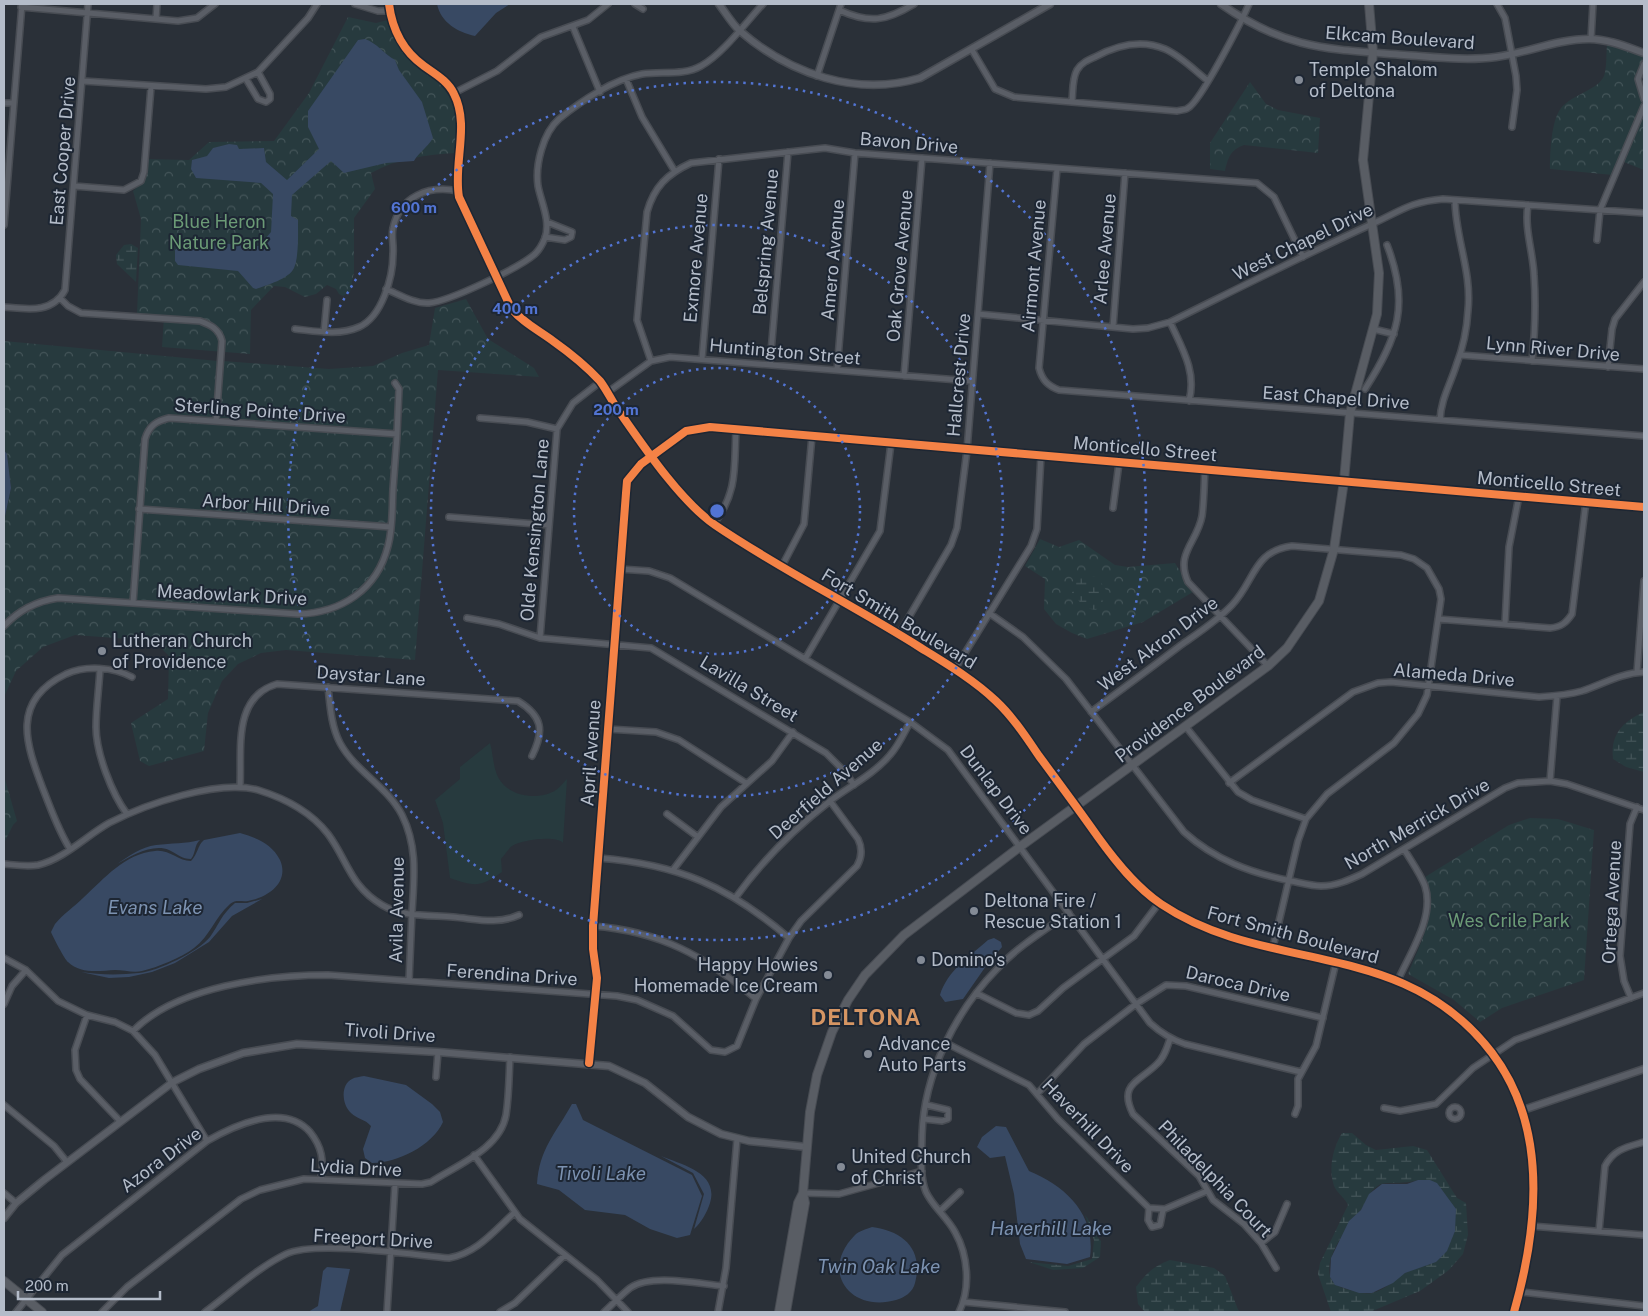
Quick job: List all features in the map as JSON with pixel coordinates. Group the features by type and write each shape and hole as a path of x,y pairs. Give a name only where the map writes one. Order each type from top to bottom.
{"main road":[{"name":"Providence Boulevard","path":"786,1312 805,1203 803,1193 814,1086 823,1054 848,1000 865,975 904,935 1021,846 1268,666 1287,648 1319,601 1334,549 1344,482 1350,413 1377,314 1380,273 1363,160 1373,52 1369,4"},
{"name":"Providence Boulevard","path":"778,1312 798,1203 803,1193"},
{"path":"4,1281 42,1312"}],"street":[{"name":"East Cooper Drive","path":"60,298 66,284 88,4"},
{"path":"156,19 157,4"},
{"path":"4,225 6,171 21,6 156,19 188,20 204,13 214,4"},
{"path":"83,81 151,87 206,89 226,87 258,72 308,18 317,4"},
{"path":"355,4 378,11 390,11"},
{"path":"389,4 392,22 408,51 442,79 454,93 497,71 542,37 588,20 608,4"},
{"path":"635,4 643,9"},
{"path":"719,4 739,30 793,66 817,76 847,84 879,86 901,84 920,78 1050,4"},
{"path":"386,289 415,301 428,303 442,301 495,277 537,253 545,237 547,222 538,183 544,143 558,121 600,92 626,79 640,74 686,70 702,66 739,30 762,4"},
{"path":"817,76 841,4"},
{"path":"839,10 855,18 871,20 891,16 914,4"},
{"name":"Elkcam Boulevard","path":"1221,4 1242,19 1274,35 1320,48 1456,59 1496,57 1572,40 1591,39 1620,44 1644,53"},
{"path":"972,50 995,89 1000,93 1014,97 1177,111 1188,108 1208,81 1249,4"},
{"path":"1497,4 1505,18 1517,90 1512,127"},
{"path":"1591,39 1593,4"},
{"path":"573,27 600,92"},
{"path":"1072,101 1074,78 1083,63 1108,50 1125,44 1150,45 1164,49 1175,54 1208,81"},
{"path":"1644,64 1638,79 1644,99"},
{"path":"246,79 258,99 266,102 270,99 270,94 258,72"},
{"path":"626,79 642,118 674,170"},
{"path":"74,186 124,190 141,182 144,172 151,87"},
{"name":"Fort Smith Boulevard","path":"454,93 459,108 458,190 463,208 495,277 516,314 572,355 600,382 652,456 687,500 714,524 782,566 900,634 980,686 1004,709 1112,856 1145,892 1159,903 1204,928 1336,962 1398,980 1421,990 1454,1013 1494,1056 1524,1110 1534,1170 1531,1226 1526,1267 1521,1292 1514,1312"},
{"path":"4,103 13,103"},
{"path":"1597,240 1600,210 1644,106"},
{"name":"Bavon Drive","path":"651,361 637,320 647,212 652,195 662,182 674,170 691,163 825,148 855,153 1257,183 1274,197 1303,257"},
{"name":"Belspring Avenue","path":"770,364 788,152"},
{"name":"Amero Avenue","path":"837,370 855,153"},
{"name":"Oak Grove Avenue","path":"904,376 922,158"},
{"name":"Exmore Avenue","path":"702,359 719,159"},
{"name":"Hallcrest Drive","path":"900,634 951,545 957,528 967,450 971,381 990,163"},
{"name":"Airmont Avenue","path":"1040,366 1057,168"},
{"name":"Arlee Avenue","path":"1113,327 1125,173"},
{"path":"295,329 324,332 347,331 360,327 378,308 386,289 392,269 393,227 398,214 406,203 421,193 436,188 458,190"},
{"path":"1440,420 1441,405 1460,355 1469,308 1465,255 1455,219 1455,200"},
{"name":"West Chapel Drive","path":"978,314 1043,322 1148,328 1170,322 1336,239 1374,224 1415,203 1455,200 1644,213"},
{"path":"1528,205 1528,227 1536,305 1532,361"},
{"path":"545,237 566,240 571,237 572,232 547,222"},
{"path":"1365,389 1385,357 1394,334 1399,311 1399,296 1394,263 1387,244"},
{"path":"1608,367 1612,329 1615,319 1644,282"},
{"path":"4,307 40,308 54,304 60,298 68,306 81,313 200,321 214,328 220,334 222,341 216,421"},
{"path":"324,332 327,300"},
{"path":"1170,322 1190,365 1192,382 1189,401"},
{"path":"1373,329 1394,334"},
{"name":"Lynn River Drive","path":"1460,355 1608,367 1644,368"},
{"name":"Huntington Street","path":"608,392 651,361 670,357 971,381"},
{"name":"East Chapel Drive","path":"1040,366 1046,383 1059,390 1644,436"},
{"name":"Olde Kensington Lane","path":"540,638 557,429 573,404 600,382"},
{"name":"Meadowlark Drive","path":"4,626 28,607 49,599 133,602 298,614 318,614 347,603 374,579 386,556 391,528 400,389 395,383"},
{"name":"Sterling Pointe Drive","path":"133,602 144,439 151,426 159,420 169,418 397,434"},
{"path":"480,418 527,422 557,429"},
{"name":"Monticello Street","path":"652,456 686,431 700,428 967,450 1041,454 1119,463 1644,507"},
{"path":"714,524 724,510 731,494 736,430"},
{"path":"782,566 804,524 812,436"},
{"path":"805,659 880,531 891,443"},
{"path":"955,669 1031,546 1036,530 1041,454"},
{"name":"April Avenue","path":"589,1063 598,978 593,949 593,926 628,481 641,464 652,456"},
{"path":"1113,508 1119,463"},
{"path":"1205,469 1202,516 1196,534 1186,552 1183,566 1188,582 1268,666"},
{"path":"1504,624 1509,547 1519,496"},
{"path":"1438,619 1550,628 1558,627 1567,622 1572,614 1586,502"},
{"name":"Arbor Hill Drive","path":"139,509 391,528"},
{"path":"449,517 548,525"},
{"name":"West Akron Drive","path":"1091,712 1220,617 1241,595 1260,562 1268,553 1292,546 1401,555 1414,559 1433,575 1441,598 1429,686 1418,714 1408,729 1394,743 1327,794 1306,819"},
{"name":"Dunlap Drive","path":"620,569 654,572 670,578 910,722 948,750 1021,846 1150,1023 1170,1039 1301,1072"},
{"path":"1637,672 1644,581"},
{"name":"North Merrick Drive","path":"989,613 1023,637 1045,656 1066,679 1184,832 1200,847 1238,867 1322,886 1342,883 1362,874 1505,788 1533,780 1550,781 1644,810"},
{"name":"Lavilla Street","path":"467,618 499,624 540,638 646,647 664,654 836,760 854,785"},
{"path":"70,848 60,833 29,752 26,738 27,725 36,698 55,679 72,671 100,669 120,671 132,677"},
{"path":"100,669 96,728 101,757 120,804 127,814"},
{"name":"Alameda Drive","path":"1229,783 1353,692 1378,683 1557,696 1583,691 1609,679 1644,672"},
{"name":"Daystar Lane","path":"240,787 243,720 247,707 253,698 267,687 277,684 518,701 537,717 540,726 541,736 532,756"},
{"name":"Avila Avenue","path":"328,687 330,712 340,743 356,764 390,798 401,814 410,836 416,865 408,981"},
{"path":"1550,781 1557,696"},
{"name":"Deerfield Avenue","path":"736,897 777,848 830,801 854,785 891,754 910,722"},
{"path":"1186,727 1238,792 1252,800 1306,819 1298,841 1273,947"},
{"path":"608,729 656,732 679,740 746,783"},
{"path":"673,870 721,807 772,761 792,732"},
{"path":"4,864 37,865 52,861 127,814 205,789 221,786 240,787 285,799 309,816 327,833 356,883 384,906 412,914 504,922 519,914"},
{"name":"Ferendina Drive","path":"133,1031 142,1022 180,1002 252,980 290,975 328,975 596,994 637,1000 659,1008 690,1029 706,1046 718,1052 725,1052 737,1046 756,999 789,938 801,921 857,866 862,858 862,846 830,801"},
{"name":"Ortega Avenue","path":"1631,998 1624,981 1620,956 1630,824 1636,807"},
{"path":"667,814 698,837"},
{"path":"1398,980 1422,925 1427,902 1421,878 1404,849"},
{"path":"598,858 646,863 702,880 736,897 789,938"},
{"path":"976,993 1016,1013 1029,1015 1045,1006 1063,988 1134,936 1159,903"},
{"path":"959,1312 964,1302 967,1281 963,1253 955,1232 926,1191 922,1171 926,1106 946,1044 958,1020 976,993 998,968 1069,913"},
{"path":"593,926 632,931 680,947 728,975 756,999"},
{"path":"4,958 26,970 58,1001 87,1015 114,1022 133,1031 156,1056 207,1141"},
{"path":"1295,1114 1298,1106 1298,1079 1316,1046 1336,962"},
{"path":"4,1004 12,986 26,970"},
{"name":"Daroca Drive","path":"1037,1094 1084,1044 1157,990 1175,984 1323,1018"},
{"path":"1384,1108 1400,1111 1436,1104 1473,1068 1494,1056 1515,1040 1644,994"},
{"path":"87,1015 75,1050 76,1070 80,1079 120,1121"},
{"name":"Philadelphia Court","path":"1170,1039 1158,1064 1135,1081 1127,1098 1133,1114 1199,1176 1213,1200 1244,1224 1261,1242 1276,1268"},
{"name":"Tivoli Drive","path":"4,1218 16,1203 173,1082 199,1069 243,1053 297,1044 438,1052 609,1066 628,1073 645,1083 688,1118 704,1127 737,1139 807,1146"},
{"name":"Haverhill Drive","path":"946,1044 1022,1080 1037,1094 1058,1119 1149,1208"},
{"path":"436,1077 438,1052"},
{"name":"Lydia Drive","path":"102,1312 127,1287 241,1200 260,1190 286,1182 321,1178 414,1185 431,1182 491,1144 502,1128 506,1116 510,1058"},
{"path":"1524,1110 1644,1069"},
{"path":"1442,1099 1451,1108"},
{"path":"4,1104 54,1146 67,1162"},
{"path":"924,1119 945,1121 949,1114 944,1108 926,1106"},
{"name":"Azora Drive","path":"16,1312 62,1255 84,1235 207,1141 223,1132 257,1120 275,1117 292,1120 307,1129 318,1144 324,1162 321,1178"},
{"path":"718,1312 724,1286 737,1139"},
{"path":"1599,1231 1605,1166 1609,1158 1619,1149 1644,1142"},
{"path":"474,1155 514,1213 541,1238 597,1280 628,1312"},
{"path":"803,1193 839,1194 922,1171"},
{"path":"387,1312 394,1184"},
{"path":"1163,1210 1160,1225 1152,1227 1148,1220 1149,1208 1163,1210 1207,1191"},
{"path":"940,1212 960,1192"},
{"path":"4,1193 16,1203"},
{"path":"1261,1242 1275,1232 1287,1204"},
{"name":"Freeport Drive","path":"205,1312 272,1262 298,1250 314,1248 449,1258 459,1256 478,1246 514,1213"},
{"path":"1531,1226 1644,1235"},
{"path":"500,1312 515,1303 565,1256"},
{"path":"604,1312 631,1288 654,1280 724,1286"},
{"path":"1521,1292 1644,1306"},
{"path":"964,1302 1065,1312"}],"green space":[{"name":"Blue Heron Nature Park","path":"348,17 376,23 388,20 405,53 447,88 452,95 456,108 456,153 412,158 391,164 371,173 375,189 354,218 354,272 350,292 343,296 336,289 327,285 316,294 305,297 285,287 274,286 251,310 250,354 162,347 164,317 137,314 141,219 133,191 143,182 145,159 189,160 209,142 274,141 309,93"},
{"path":"1607,45 1644,56 1636,78 1642,103 1641,111 1613,175 1550,169 1552,137 1558,114 1566,103 1601,81 1605,72"},
{"path":"1250,82 1266,104 1278,110 1320,118 1318,153 1244,145 1230,155 1225,171 1210,169 1210,143"},
{"path":"1644,113 1644,170 1624,162"},
{"path":"131,244 138,248 136,282 117,264 116,255 124,245"},
{"path":"466,299 488,339 534,368 539,377 438,370 415,660 286,650 261,653 238,664 222,681 208,713 204,751 149,766 140,761 131,723 168,699 169,656 154,641 75,635 43,647 16,671 4,697 4,630 29,611 50,602 298,617 330,611 345,605 370,587 380,575 387,561 391,544 402,419 401,388 395,379 391,383 397,390 395,431 219,418 223,361 329,369 373,366 402,353 429,345 435,308"},
{"path":"4,341 218,361 214,418 185,415 167,416 158,419 144,432 131,600 49,596 27,605 4,622 4,521 11,488 7,454 4,450"},
{"path":"169,420 395,437 389,524 142,506 146,444 152,429 160,423"},
{"path":"142,512 388,530 385,548 379,564 360,590 333,606 298,612 135,600"},
{"path":"1040,539 1059,547 1079,540 1115,565 1128,567 1175,563 1193,592 1143,622 1087,639 1056,624 1044,609 1045,579 1025,566"},
{"path":"1086,576 1097,577 1106,590 1103,601 1096,610 1085,608 1072,593 1077,579"},
{"path":"1644,712 1644,772 1626,767 1613,759 1613,750 1616,736 1624,724"},
{"path":"490,743 498,777 503,784 516,793 533,796 549,793 556,790 567,779 563,843 553,839 546,839 530,840 516,844 501,859 502,872 489,881 472,884 450,878 443,823 435,800 460,779 460,767"},
{"path":"4,776 17,821 4,843"},
{"name":"Wes Crile Park","path":"1530,818 1558,819 1594,830 1584,980 1502,1008 1480,1022 1454,1000 1408,974 1423,938 1429,915 1428,891 1425,877 1509,825"},
{"path":"1342,1133 1352,1133 1366,1145 1376,1150 1413,1146 1427,1150 1457,1198 1466,1203 1468,1235 1463,1254 1449,1270 1420,1291 1370,1312 1331,1312 1318,1274 1320,1263 1348,1205 1335,1189 1331,1172 1332,1158","holes":["1430,1180 1452,1239 1441,1256 1432,1263 1405,1273 1377,1292 1365,1294 1346,1289 1335,1283 1330,1275 1333,1253 1346,1229 1363,1208 1373,1189 1384,1183"]},
{"path":"1085,1215 1101,1241 1100,1257 1083,1268 1053,1270 1029,1262 1068,1266 1092,1259 1094,1240"},
{"path":"1170,1260 1214,1268 1225,1276 1239,1312 1145,1312 1138,1304 1136,1287 1151,1270"}],"water":[{"path":"437,4 510,4 496,13 475,36 451,26 442,16"},
{"path":"365,39 395,60 399,70 422,102 433,138 428,145 414,161 386,163 344,173 331,161 292,195 291,216 298,220 297,258 291,272 277,281 256,289 238,271 178,265 175,261 175,250 187,241 259,246 271,232 273,194 261,183 196,178 191,169 192,160 207,156 213,148 229,144 237,145 239,149 264,148 266,162 287,180 319,149 308,127 308,111 358,40"},
{"path":"4,450 7,454 11,488 4,521"},
{"name":"Evans Lake","path":"240,833 263,842 277,854 282,868 282,876 275,888 262,897 230,904 194,948 169,962 139,972 84,970 73,966 66,960 51,932 55,924 107,875 124,862 144,853 155,851 165,852 191,861 204,840"},
{"path":"200,840 191,859 163,848 156,848 142,851 117,864 135,852 151,846"},
{"path":"262,899 232,916 209,942 175,963 152,972 129,977 109,978 81,972 132,974 167,965 197,949 204,943 235,903 247,903"},
{"path":"994,938 1001,942 1002,947 963,999 945,1002 940,995 943,986 954,971 988,940"},
{"path":"364,1076 406,1085 432,1104 440,1112 443,1122 438,1131 422,1146 403,1156 372,1163 365,1158 363,1149 371,1126 351,1113 344,1100 344,1090 348,1082"},
{"name":"Tivoli Lake","path":"572,1104 576,1104 583,1120 692,1175 702,1196 690,1235 677,1238 650,1229 625,1215 585,1210 559,1190 537,1184 538,1172 545,1151"},
{"name":"Haverhill Lake","path":"996,1126 1006,1127 1029,1171 1055,1185 1076,1204 1088,1228 1091,1242 1090,1257 1067,1264 1026,1259 1020,1244 1014,1194 1005,1156 990,1158 977,1147 982,1137"},
{"path":"661,1156 689,1167 704,1177 709,1184 711,1193 710,1203 704,1217 694,1229 704,1194 693,1173"},
{"path":"1418,1180 1430,1180 1437,1183 1456,1209 1455,1231 1447,1251 1436,1262 1405,1273 1393,1283 1372,1293 1359,1293 1335,1285 1330,1277 1331,1258 1349,1221 1361,1210 1369,1194 1382,1184 1407,1184"},
{"name":"Twin Oak Lake","path":"872,1227 883,1229 902,1238 914,1251 917,1271 915,1283 910,1292 899,1299 880,1302 865,1300 853,1295 845,1286 840,1275 840,1262 845,1249 855,1235"},
{"path":"327,1267 350,1269 340,1312 308,1312 318,1306 323,1271"}],"cycle path":[{"path":"389,4 393,22 404,46 417,60 445,82 454,94 459,106 461,119 458,171 459,197 511,308 525,322 578,360 600,381 637,438 675,486 701,514 765,557 941,660 988,693 1019,727 1119,865 1143,890 1161,904 1202,926 1245,941 1376,973 1418,990 1457,1016 1492,1053 1510,1082 1523,1113 1530,1146 1533,1179 1533,1213 1529,1247 1514,1312"},
{"path":"589,1063 597,978 593,949 593,926 627,481 641,464 686,431 710,427 1644,507"}],"place":[{"name":"Temple Shalom of Deltona","path":"1299,80"},
{"name":"Lutheran Church of Providence","path":"102,651"},
{"name":"Deltona Fire / Rescue Station 1","path":"974,911"},
{"name":"Domino's","path":"921,960"},
{"name":"Happy Howies Homemade Ice Cream","path":"828,975"},
{"name":"Advance Auto Parts","path":"868,1054"},
{"name":"United Church of Christ","path":"841,1167"}],"district":[{"name":"DELTONA","path":"866,1017"}]}
